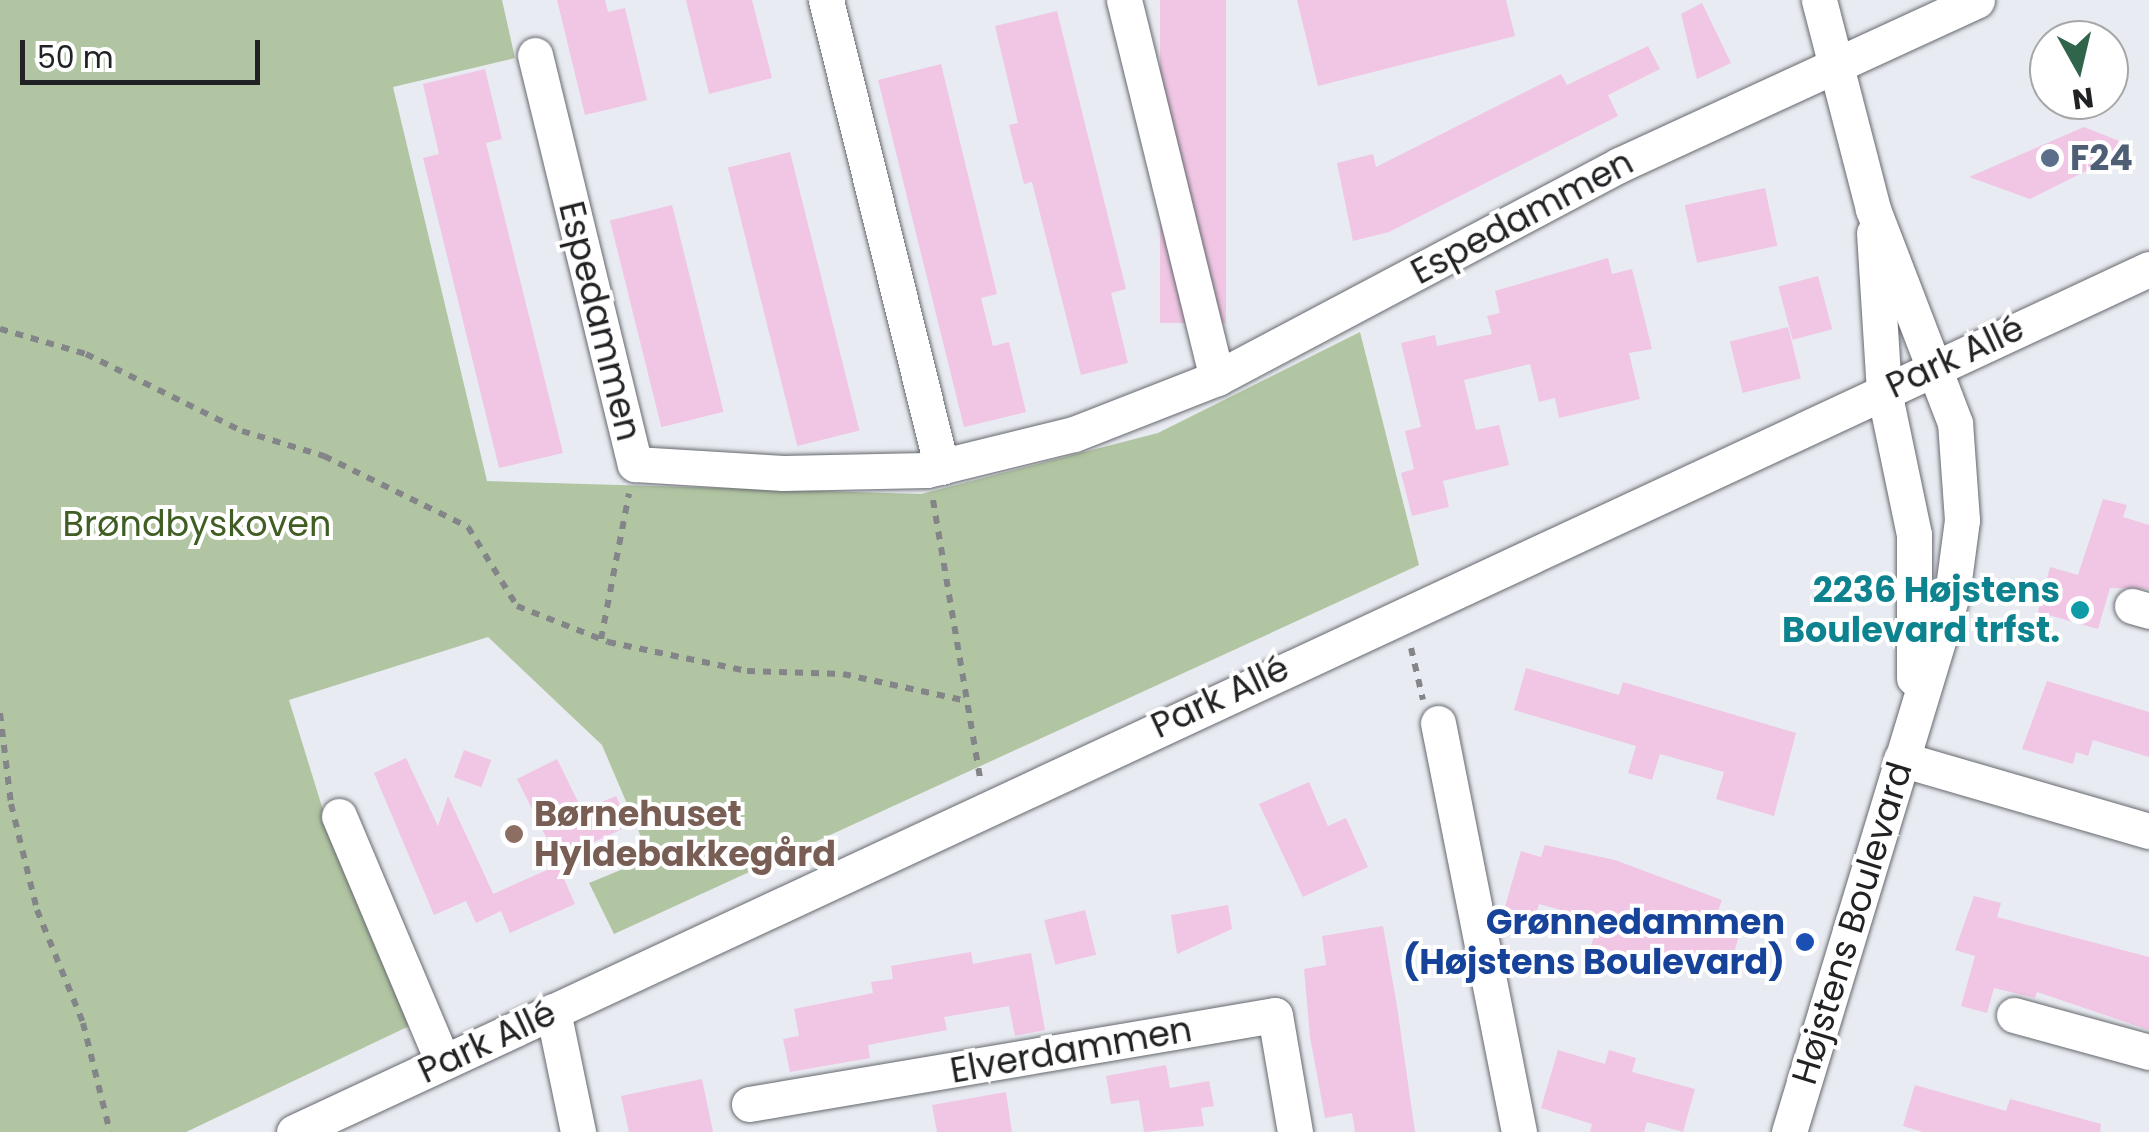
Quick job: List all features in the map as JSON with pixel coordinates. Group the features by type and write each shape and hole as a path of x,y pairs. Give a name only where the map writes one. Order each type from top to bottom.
{"street":[{"path":"826,0 934,468"},
{"path":"1124,0 1217,378"},
{"path":"1818,0 1873,209"},
{"name":"Espedammen","path":"535,55 635,464 783,474 934,468 1074,434 1217,378 1618,164 1834,69 1977,0"},
{"name":"Højstens Boulevard","path":"1789,1132 1952,595 1962,520 1955,423 1938,365 1873,209"},
{"name":"Højstens Boulevard","path":"1873,209 1884,391 1914,534 1913,714"},
{"name":"Park Allé","path":"294,1132 984,806 2149,269"},
{"path":"1438,723 1519,1132"},
{"path":"1902,759 2149,831"},
{"path":"339,816 444,1062"},
{"path":"553,1011 578,1132"},
{"path":"2014,1015 2149,1052"},
{"name":"Elverdammen","path":"749,1104 1276,1016 1295,1132"}],"path":[{"path":"0,329 86,354 242,431 324,456 468,527 517,606 601,639 747,671 843,674 967,701"},
{"path":"601,639 635,464"},
{"path":"934,468 984,806"},
{"path":"1398,614 1427,718 1438,723"},
{"path":"0,713 11,804 37,910 82,1023 110,1132"}],"green space":[{"name":"Brøndbyskoven","path":"0,0 502,0 515,58 393,87 487,481 921,494 1158,433 1360,332 1419,565 614,934 589,883 650,858 602,745 488,637 289,700 323,810 424,1019 186,1132 0,1132"}],"building":[{"path":"557,0 605,0 608,12 625,8 647,100 585,115"},
{"path":"686,0 752,0 772,78 709,94"},
{"path":"1160,0 1226,0 1226,323 1160,323"},
{"path":"1297,0 1506,0 1515,36 1318,86"},
{"path":"1702,3 1731,63 1697,79 1681,14"},
{"path":"1057,11 1126,289 1111,293 1128,363 1081,375 1032,182 1024,184 1009,125 1018,123 995,26"},
{"path":"1648,46 1660,69 1608,95 1618,116 1389,232 1353,241 1337,163 1373,154 1376,167 1561,74 1567,85"},
{"path":"941,64 997,294 981,298 993,346 1009,342 1026,412 964,427 878,80"},
{"path":"485,69 502,139 486,143 563,453 499,468 423,158 439,154 423,84"},
{"path":"2084,127 2134,147 2030,199 1969,177"},
{"path":"790,152 859,430 797,446 728,167"},
{"path":"1765,188 1777,246 1697,263 1685,205"},
{"path":"672,205 724,412 661,427 610,220"},
{"path":"1608,258 1612,274 1632,269 1652,349 1629,353 1640,399 1559,418 1555,398 1539,402 1530,364 1464,380 1476,430 1499,425 1509,465 1443,481 1449,507 1412,516 1401,473 1414,469 1405,431 1421,427 1401,343 1435,335 1437,346 1492,334 1487,316 1500,313 1495,291"},
{"path":"1818,276 1832,329 1793,340 1778,287"},
{"path":"1788,327 1801,378 1743,393 1730,342"},
{"path":"2103,499 2127,505 2123,517 2149,525 2149,589 2110,588 2098,629 2038,612 2050,567 2078,575"},
{"path":"1526,668 1619,695 1623,682 1796,733 1774,816 1716,799 1724,772 1660,754 1652,780 1628,773 1636,746 1514,710"},
{"path":"2047,681 2149,712 2149,757 2093,740 2088,756 2076,752 2073,764 2022,749"},
{"path":"464,750 491,760 481,787 454,777"},
{"path":"406,758 438,826 448,796 493,894 558,865 575,904 510,933 501,911 476,923 466,901 434,915 374,773"},
{"path":"557,759 582,810 616,796 629,826 557,859 517,779"},
{"path":"1309,782 1328,826 1346,818 1368,867 1303,897 1259,804"},
{"path":"1545,845 1615,860 1722,900 1718,911 1744,918 1732,960 1697,950 1692,965 1681,962 1678,971 1591,945 1594,937 1582,934 1587,917 1539,904 1535,919 1504,910 1521,851 1541,857"},
{"path":"1974,896 2001,903 1997,917 2149,957 2149,1030 2037,992 2035,998 1994,988 1987,1013 1961,1006 1975,956 1955,950"},
{"path":"1228,905 1232,929 1177,954 1171,915"},
{"path":"1085,910 1096,955 1055,965 1044,920"},
{"path":"1383,926 1415,1132 1355,1132 1352,1113 1325,1118 1310,1037 1304,969 1326,965 1322,936"},
{"path":"971,952 973,964 1031,953 1045,1030 1015,1036 1009,1006 944,1017 947,1030 868,1045 870,1058 790,1072 783,1039 799,1036 794,1009 873,993 871,982 893,979 891,966"},
{"path":"1558,1050 1605,1064 1609,1050 1636,1058 1632,1072 1695,1089 1683,1132 1647,1122 1644,1132 1590,1132 1592,1124 1541,1108"},
{"path":"1166,1065 1170,1088 1209,1081 1214,1106 1201,1108 1204,1126 1144,1132 1139,1100 1111,1104 1106,1076"},
{"path":"702,1079 713,1132 629,1132 621,1096"},
{"path":"1915,1085 2006,1111 2010,1099 2101,1124 2100,1132 1923,1132 1903,1126"},
{"path":"1006,1092 1012,1132 937,1132 932,1105"}],"place":[{"name":"F24","path":"2050,158"},
{"name":"2236 Højstens Boulevard trfst.","path":"2080,610"},
{"name":"Børnehuset Hyldebakkegård","path":"514,834"},
{"name":"Grønnedammen (Højstens Boulevard)","path":"1805,942"}]}
